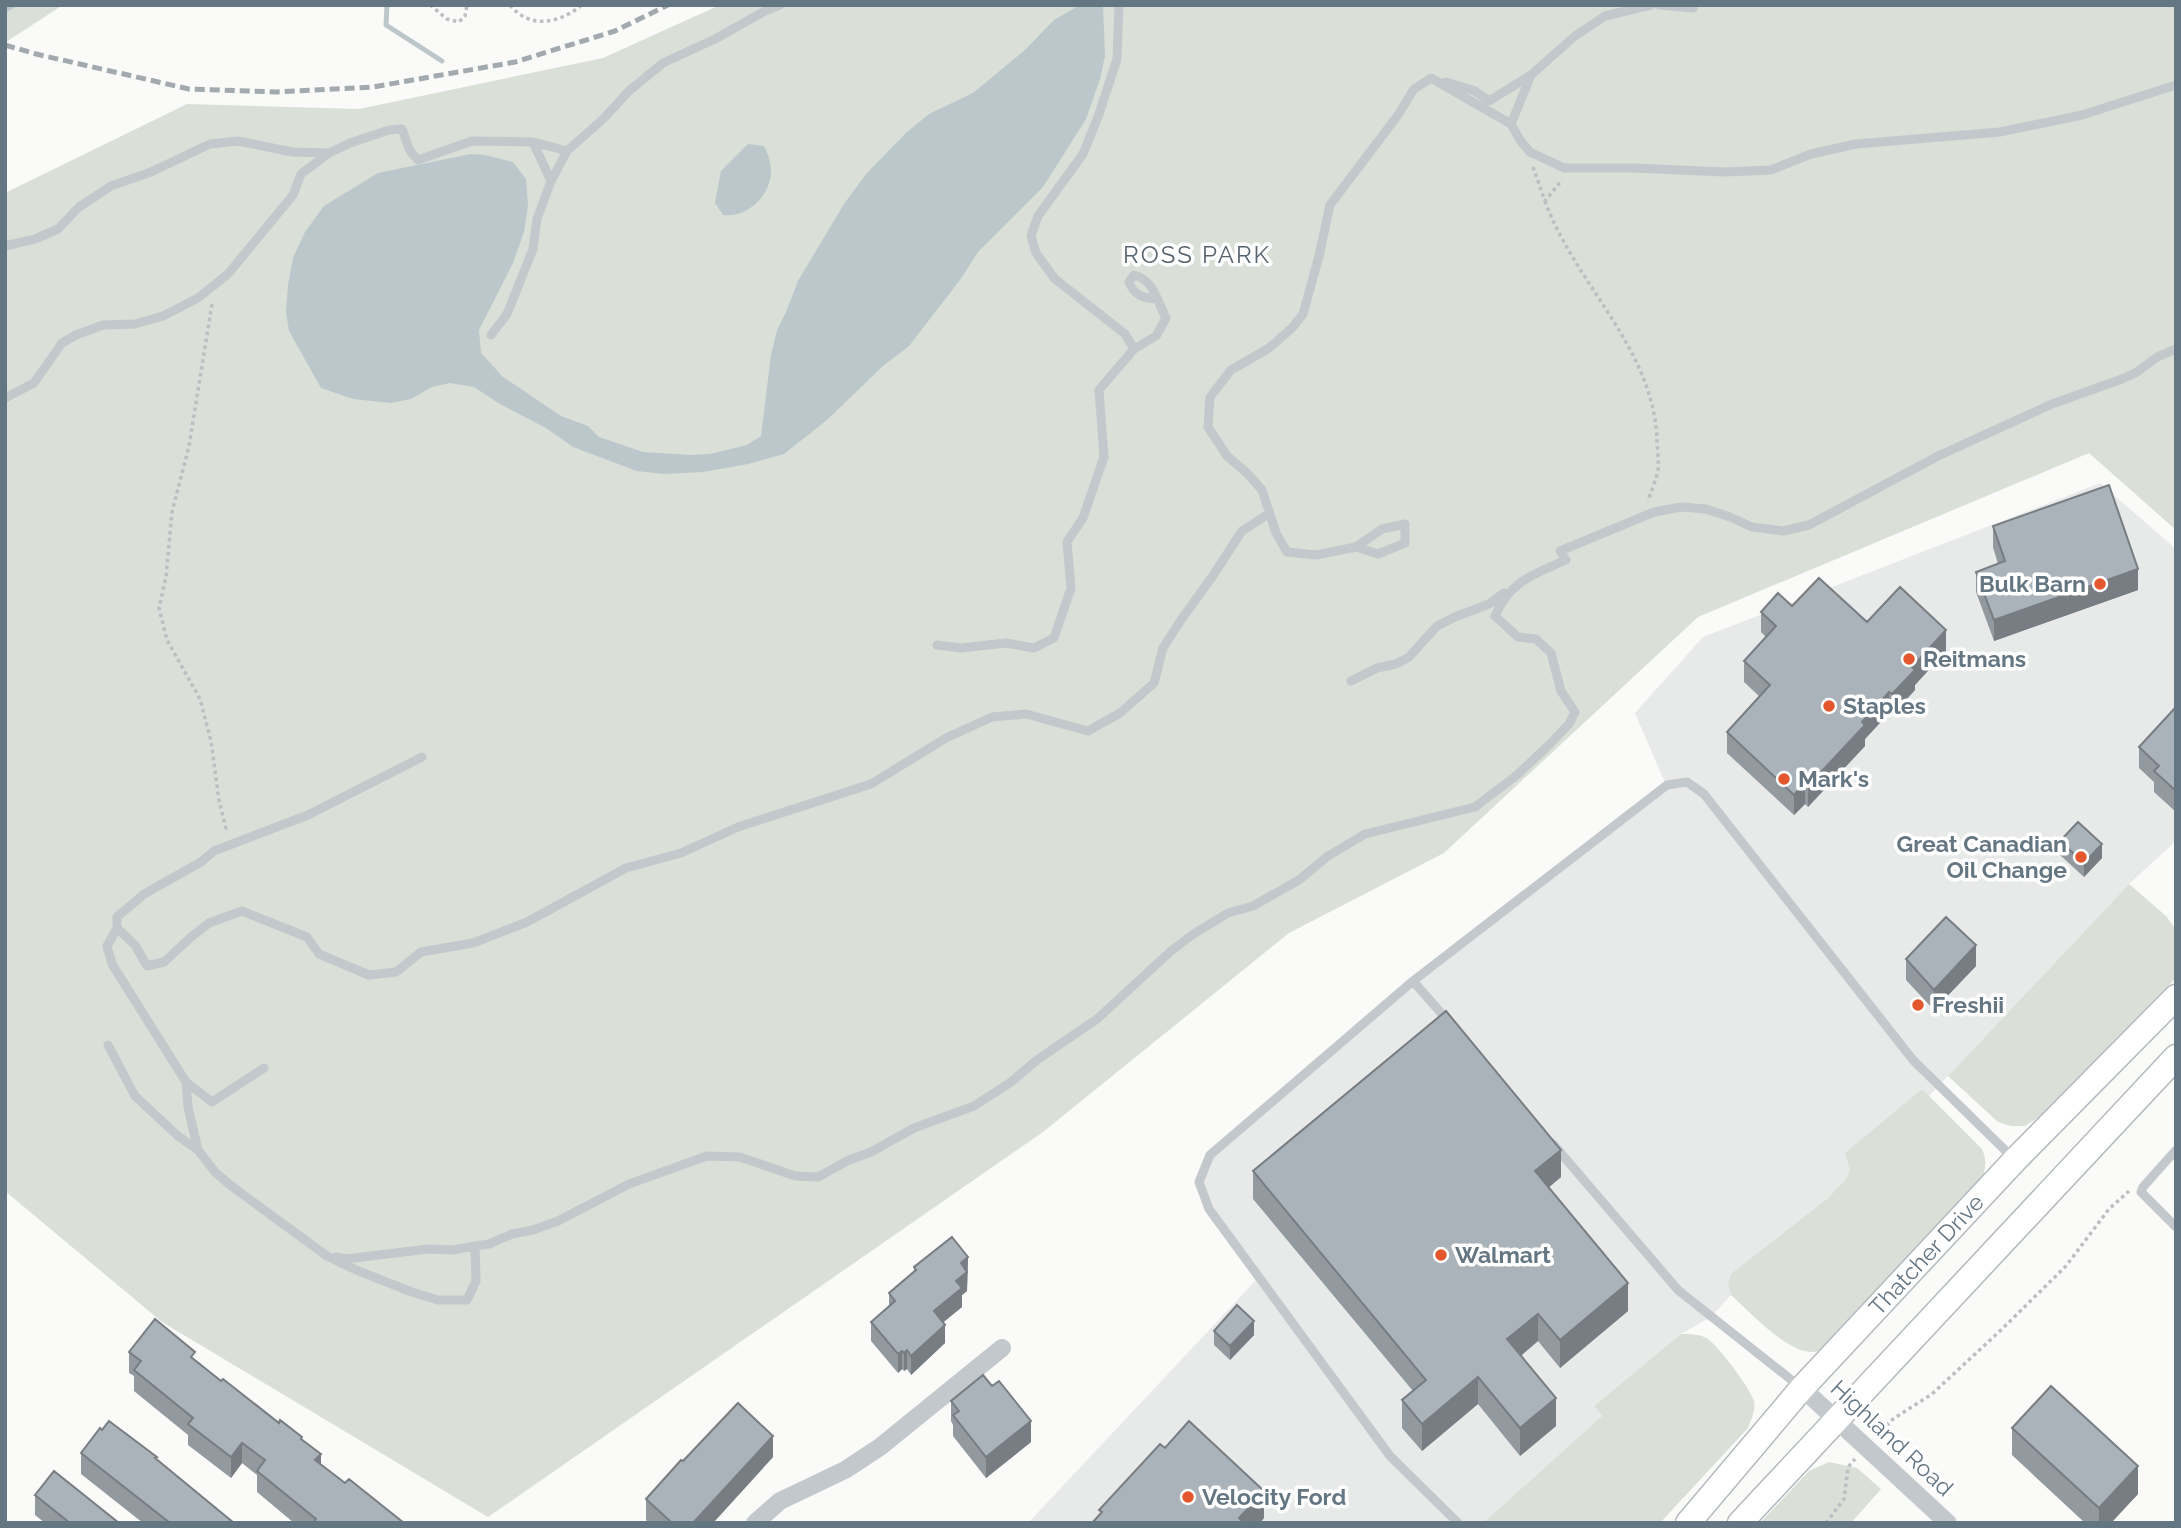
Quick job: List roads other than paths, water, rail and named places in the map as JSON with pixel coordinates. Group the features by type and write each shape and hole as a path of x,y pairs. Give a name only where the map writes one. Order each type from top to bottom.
{"main road":[{"name":"Thatcher Drive","path":"1688,1523 1802,1388 2015,1160 2176,997"},
{"name":"Thatcher Drive","path":"1740,1523 2176,1057"}],"street":[{"path":"755,1523 780,1502 845,1470 880,1447 1002,1348"},
{"name":"Highland Road","path":"1802,1388 1948,1523"}],"lane":[{"path":"491,335 507,314 533,249 537,219 551,181 567,151 629,91 663,63 715,40 780,5"},
{"path":"1119,5 1117,59 1098,117 1083,154 1038,216 1031,236 1036,253 1055,279 1125,334 1134,349"},
{"path":"1356,547 1378,554 1405,543 1405,524 1382,529 1356,547 1316,555 1287,552 1276,533 1262,489 1227,456 1208,427 1210,397 1231,370 1269,348 1292,328 1303,314 1330,205 1398,115 1414,89 1431,78 1475,90 1489,101 1531,75 1575,36 1605,16 1651,5"},
{"path":"1659,5 1693,8"},
{"path":"1511,124 1531,75"},
{"path":"1431,78 1511,124 1527,149 1564,168 1724,172 1771,170 1811,154 1856,144 2014,130 2082,115 2176,85"},
{"path":"5,398 34,383 62,343 103,325 135,324 163,316 198,298 228,274 293,195 300,174 330,153 369,136 402,129 408,151 418,160 472,141 533,142 567,151"},
{"path":"5,246 35,239 58,229 79,207 111,186 151,172 210,144 238,141 292,152 330,153"},
{"path":"533,142 551,181"},
{"path":"937,645 961,648 1006,643 1034,648 1055,638 1071,588 1067,542 1083,518 1104,457 1099,390 1134,349 1156,336 1166,318 1156,299"},
{"path":"1351,681 1409,657 1437,626 1489,604 1513,587 1566,560 1560,551 1644,516 1681,507 1706,509 1752,527 1783,531 1809,525 1938,456 2052,404 2122,379 2157,357 2176,349"},
{"path":"117,928 135,945 147,967 164,962 209,923 242,911 307,937 319,954 369,975 397,972 421,952 472,943 527,922 626,868 681,853 738,827 871,784 946,738 992,717 1026,715 1088,731 1121,713 1154,683 1163,648 1181,620 1242,531 1270,513"},
{"path":"327,1256 346,1259 428,1249 453,1250 489,1244 512,1234 558,1222 629,1184 707,1156 740,1157 795,1176 818,1177 847,1161 872,1152 914,1128 974,1106 1012,1082 1037,1060 1097,1019 1171,951 1195,933 1228,913 1253,906 1299,880 1328,856 1365,834 1475,807 1525,767 1569,724 1575,712 1561,691 1551,653 1536,639 1518,637 1495,616 1513,587"},
{"path":"264,1068 212,1102 186,1082 112,964 107,946 117,928 117,917 144,894 201,862 214,851 308,815 422,757"},
{"path":"1458,1523 1390,1456 1209,1209 1199,1182 1210,1155 1413,981 1667,785 1688,782 1704,794 1913,1060 2015,1160"},
{"path":"1413,981 1452,1027"},
{"path":"108,1045 135,1096 178,1136 198,1150 215,1172 230,1185 327,1256 375,1279 412,1292 438,1300 467,1300 476,1281 475,1246"},
{"path":"186,1082 188,1107 198,1150"},
{"path":"1543,1133 1678,1290 1802,1388"},
{"path":"2176,1150 2141,1192 2176,1227"}],"waterway":[{"path":"5,10 14,5"},
{"path":"387,5 386,25 442,61"}],"railway":[{"path":"5,45 189,89 276,92 373,87 515,62 615,31 668,5"}],"place":[{"name":"Bulk Barn","path":"2100,584"},
{"name":"Reitmans","path":"1909,659"},
{"name":"Staples","path":"1829,706"},
{"name":"Mark's","path":"1784,779"},
{"name":"Great Canadian Oil Change","path":"2081,857"},
{"name":"Freshii","path":"1918,1005"},
{"name":"Walmart","path":"1441,1255"},
{"name":"Velocity Ford","path":"1188,1497"}],"district":[{"name":"ROSS PARK","path":"1197,255"}]}
